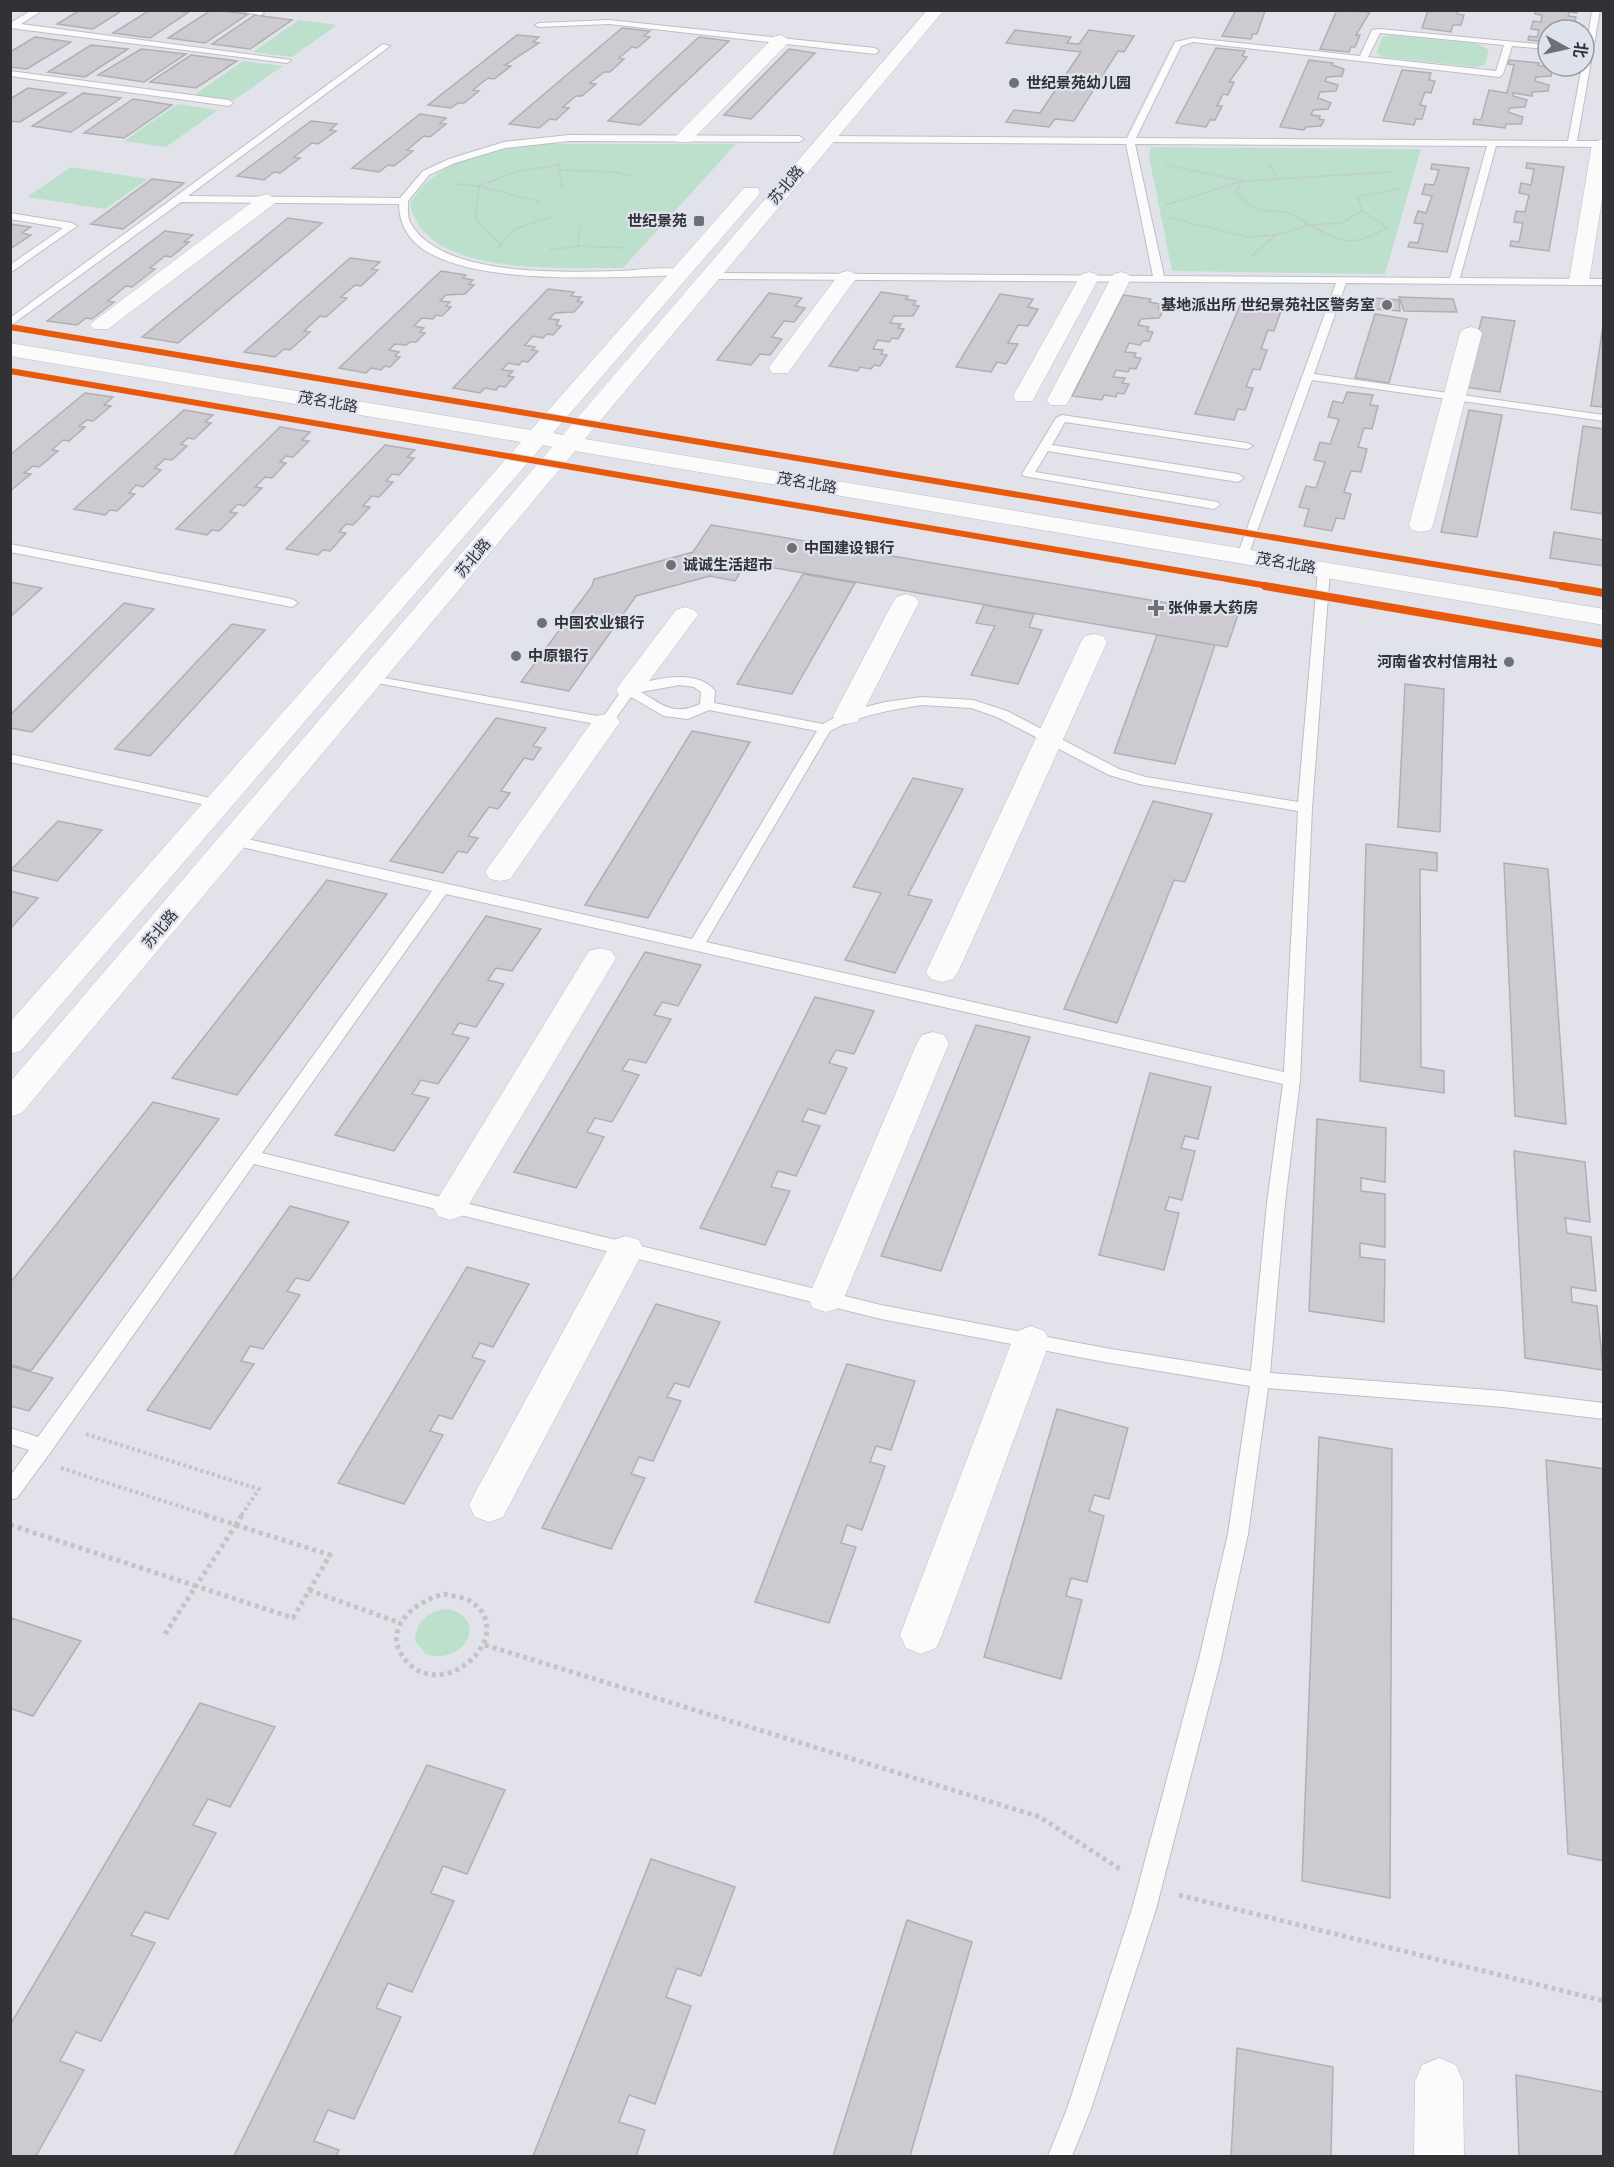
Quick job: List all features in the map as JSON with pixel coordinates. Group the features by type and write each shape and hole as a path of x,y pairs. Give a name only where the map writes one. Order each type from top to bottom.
{"street":[{"name":"苏北路","path":"10,1043 911,10"},
{"name":"苏北路","path":"10,1105 936,10"},
{"path":"684,138 781,40"},
{"path":"1579,282 1602,144"},
{"path":"101,325 267,200"},
{"path":"780,368 847,277"},
{"path":"1024,396 1089,278"},
{"path":"1058,400 1122,278"},
{"path":"1421,525 1471,333"},
{"name":"茂名北路","path":"10,349 1604,616"},
{"path":"836,722 906,602"},
{"path":"629,690 685,615"},
{"path":"942,972 1094,642"},
{"path":"500,872 606,722"},
{"path":"450,1207 600,958"},
{"path":"826,1298 933,1043"},
{"path":"489,1505 626,1250"},
{"path":"921,1635 1031,1341"},
{"path":"1439,2082 1439,2157"}],"lane":[{"path":"12,26 39,10"},
{"path":"238,10 260,13"},
{"path":"538,24 609,22 875,51"},
{"path":"12,26 287,60"},
{"path":"1363,59 1375,32 1380,31 1536,46"},
{"path":"1159,279 1130,142 1178,44 1183,41 1499,74 1509,43"},
{"path":"10,323 386,46"},
{"path":"10,73 229,103"},
{"path":"1572,144 1582,78"},
{"path":"681,272 524,272 464,264 420,242 406,224 403,201 426,173 461,157 504,145 569,138 799,139"},
{"path":"825,139 1602,144"},
{"path":"1454,281 1492,144"},
{"path":"181,199 403,201"},
{"path":"10,216 72,226 10,270"},
{"path":"710,276 1604,282"},
{"path":"1243,556 1342,280"},
{"path":"1307,376 1604,418"},
{"path":"1214,505 1028,474 1062,418 1247,446"},
{"path":"1045,447 1238,478"},
{"path":"10,548 292,603"},
{"path":"1060,2157 1079,2109 1150,1888 1210,1659 1238,1534 1260,1380 1276,1203 1292,1080 1305,808 1324,570"},
{"path":"372,678 606,722 629,690 679,681 698,683 708,692 707,706"},
{"path":"629,690 664,712 688,716 707,706 836,722 885,706 922,701 973,704 1002,714 1114,772 1144,781 1305,808"},
{"path":"697,944 836,722"},
{"path":"10,758 220,804"},
{"path":"234,841 1292,1080"},
{"path":"10,1492 252,1157 442,888"},
{"path":"252,1157 826,1298 1031,1341 1260,1380 1503,1399 1604,1411"},
{"path":"10,1436 39,1453"}],"path":[{"path":"551,158 560,165"},
{"path":"1157,161 1207,176 1243,181 1391,172"},
{"path":"560,165 562,189"},
{"path":"478,186 493,177 515,171 560,165"},
{"path":"560,170 616,172 630,176"},
{"path":"1159,207 1243,181"},
{"path":"1243,181 1236,192 1254,208 1288,213 1326,236 1344,241 1361,239 1385,231 1387,227 1362,211 1356,202 1357,197 1371,192 1401,188"},
{"path":"456,184 478,186 541,202"},
{"path":"478,186 475,218 501,246 508,249"},
{"path":"1161,215 1248,237 1277,235 1308,225 1342,223 1362,211"},
{"path":"491,250 501,246 515,230 552,217"},
{"path":"578,246 580,227"},
{"path":"1255,265 1253,255 1277,235"},
{"path":"569,252 578,246"},
{"path":"546,251 578,246 627,248"},
{"path":"58,1426 259,1489 165,1634"},
{"path":"10,1525 293,1618 330,1555 236,1525 39,1453"},
{"path":"309,1590 400,1623"},
{"path":"444,1594 461,1595 475,1603 485,1615 488,1630 485,1645 475,1660 459,1670 441,1675 424,1674 409,1666 399,1653 396,1638 400,1623 411,1609 426,1599 444,1594"},
{"path":"485,1645 1040,1817 1150,1888 1604,2001"}],"green space":[{"path":"299,20 337,25 292,57 253,52"},
{"path":"1389,35 1476,43 1489,50 1485,65 1475,67 1382,57 1377,52 1382,37"},
{"path":"243,61 283,66 234,100 194,95"},
{"path":"178,104 218,110 166,147 124,141"},
{"path":"540,144 736,144 623,268 535,267 501,264 469,257 442,246 421,228 410,204 421,188 434,176 450,166 484,153"},
{"path":"1151,147 1421,149 1385,274 1172,271 1149,157"},
{"path":"71,167 148,179 105,209 27,197"},
{"path":"447,1609 460,1614 467,1621 470,1630 467,1639 461,1648 452,1654 440,1656 426,1654 415,1641 420,1623 428,1615"}],"building":[{"path":"80,10 123,10 93,29 57,24"},
{"path":"150,10 189,12 150,38 113,33"},
{"path":"211,10 248,14 205,43 168,38"},
{"path":"1236,10 1269,10 1265,11 1257,34 1253,34 1251,39 1222,36"},
{"path":"1337,10 1370,12 1356,35 1360,35 1355,47 1351,47 1349,52 1320,49"},
{"path":"1428,10 1458,10 1457,14 1464,15 1461,25 1453,25 1451,32 1422,28"},
{"path":"1535,10 1577,10 1577,13 1569,12 1568,16 1576,18 1542,18 1542,15 1535,14"},
{"path":"255,15 292,20 250,49 212,44"},
{"path":"1533,21 1536,21 1536,30 1531,29"},
{"path":"622,28 650,31 644,36 650,37 637,48 632,47 619,58 624,59 610,72 604,72 590,83 596,84 582,96 576,96 563,107 569,108 556,120 550,119 539,128 509,124"},
{"path":"1015,30 1071,37 1067,43 1079,44 1089,30 1134,36 1124,52 1118,51 1074,121 1055,119 1049,127 1006,122 1014,110 1040,113 1081,52 1006,43"},
{"path":"517,35 539,37 533,42 539,43 505,65 511,66 494,79 488,78 473,90 479,91 464,103 458,103 451,108 428,105"},
{"path":"1529,36 1536,37 1536,41 1528,40"},
{"path":"35,37 71,42 27,69 10,67 10,52"},
{"path":"699,37 729,41 640,125 608,121"},
{"path":"91,45 128,49 85,77 48,72"},
{"path":"1216,48 1245,51 1242,56 1247,57 1229,82 1234,82 1228,95 1223,94 1217,106 1222,106 1215,120 1210,120 1206,127 1176,123"},
{"path":"141,49 186,54 144,82 98,75"},
{"path":"789,49 815,53 751,119 724,115"},
{"path":"191,55 237,61 196,88 150,82"},
{"path":"1309,60 1333,63 1332,65 1344,69 1342,76 1327,77 1325,81 1338,85 1336,91 1320,92 1318,98 1331,103 1328,109 1313,110 1311,115 1320,116 1319,119 1324,120 1321,126 1306,127 1304,130 1280,127"},
{"path":"1509,60 1536,63 1535,81 1549,85 1548,91 1532,92 1532,96 1513,93 1513,96 1527,100 1525,107 1510,108 1508,112 1523,117 1521,124 1506,124 1505,128 1473,124 1474,119 1481,120 1489,90 1507,93 1514,65 1508,64"},
{"path":"1402,70 1431,73 1429,80 1435,81 1431,93 1425,92 1420,105 1426,106 1422,119 1416,119 1414,125 1383,121"},
{"path":"28,88 66,93 20,122 10,121 10,99"},
{"path":"83,93 121,98 71,132 32,126"},
{"path":"133,99 172,105 124,138 84,133"},
{"path":"420,114 446,118 440,123 446,124 430,137 424,136 407,150 413,151 394,166 388,165 379,172 352,168"},
{"path":"311,121 337,124 330,130 336,131 318,144 312,143 294,157 300,158 280,173 274,172 264,180 237,176"},
{"path":"1527,163 1564,167 1549,251 1510,246 1511,241 1519,242 1523,223 1514,222 1516,211 1525,212 1529,195 1519,193 1521,183 1531,185 1534,169 1526,168"},
{"path":"1432,164 1469,168 1447,252 1408,247 1410,242 1418,243 1423,224 1414,223 1418,211 1426,213 1432,196 1422,194 1425,184 1434,185 1439,170 1431,169"},
{"path":"152,179 184,183 123,229 91,224"},
{"path":"288,218 322,223 178,343 142,337"},
{"path":"10,224 31,227 22,233 31,235 10,249"},
{"path":"165,231 193,235 184,242 189,242 171,257 165,256 150,268 155,269 132,287 126,286 108,301 114,302 92,319 86,318 77,325 47,321"},
{"path":"350,258 380,262 372,269 378,270 361,286 355,285 341,297 347,298 326,317 320,316 304,331 310,332 290,350 284,349 275,357 244,352"},
{"path":"441,271 466,275 463,278 473,280 469,284 474,285 465,294 446,295 440,301 450,302 446,306 451,307 442,316 436,315 433,319 422,318 414,326 424,328 420,332 425,333 416,342 406,345 395,344 389,350 399,352 395,356 400,357 390,367 385,366 381,370 371,368 366,373 339,368"},
{"path":"548,289 574,292 571,296 581,297 577,301 583,302 574,312 555,313 549,319 559,320 556,325 561,326 553,335 547,334 543,338 533,336 525,345 535,347 532,350 538,351 528,362 522,361 519,365 508,363 502,370 513,371 508,376 514,377 505,387 499,386 496,390 485,388 480,393 453,388"},
{"path":"881,292 908,296 906,299 916,301 913,305 919,306 913,316 894,316 890,323 901,324 898,328 904,329 898,339 892,338 889,342 878,340 873,349 883,350 881,354 887,355 880,366 874,365 871,369 860,367 858,371 829,366"},
{"path":"769,293 802,298 795,306 805,308 794,322 784,321 772,337 782,339 770,355 760,354 751,365 717,360"},
{"path":"1000,294 1033,299 1028,307 1038,309 1028,326 1018,325 1008,343 1018,344 1006,364 997,362 991,372 956,367"},
{"path":"1123,295 1151,299 1149,302 1160,304 1158,308 1164,309 1159,318 1141,319 1138,325 1149,327 1147,331 1153,332 1149,341 1143,341 1140,345 1129,343 1125,352 1136,353 1134,357 1141,358 1136,369 1130,368 1128,372 1116,370 1113,377 1125,378 1122,383 1129,384 1124,394 1117,393 1116,397 1104,395 1102,400 1072,396"},
{"path":"1399,297 1453,299 1457,312 1404,311"},
{"path":"1243,298 1279,303 1276,310 1281,311 1274,331 1268,330 1261,349 1267,350 1260,370 1253,369 1246,387 1253,388 1245,410 1238,409 1234,420 1195,414"},
{"name":"基地派出所 世纪景苑社区警务室","path":"1374,298 1399,300 1400,311 1374,309"},
{"path":"1375,314 1407,319 1389,383 1355,378"},
{"path":"1482,317 1515,321 1500,392 1465,387"},
{"path":"1604,319 1604,407 1591,406"},
{"path":"1347,392 1373,395 1370,405 1378,406 1372,429 1364,428 1358,447 1367,449 1361,472 1351,471 1344,492 1351,494 1344,519 1336,518 1332,531 1304,526 1309,509 1299,507 1306,486 1316,488 1325,462 1314,460 1320,442 1330,444 1339,419 1328,417 1333,401 1343,403"},
{"path":"85,393 113,397 104,405 111,406 93,421 87,420 79,426 85,427 69,441 63,440 52,450 58,451 39,467 33,466 24,473 31,474 10,491 10,455"},
{"path":"184,410 213,415 205,422 211,423 194,439 188,438 181,444 187,446 172,460 165,459 155,468 161,470 143,487 136,485 129,493 135,494 117,511 110,510 105,515 74,509"},
{"path":"1469,410 1502,415 1477,537 1441,532"},
{"path":"1583,426 1604,429 1604,514 1571,509"},
{"path":"280,427 310,432 302,440 309,441 293,457 286,456 280,462 286,463 272,478 265,477 255,487 262,488 244,506 238,504 230,512 237,513 219,531 212,530 207,535 176,529"},
{"path":"385,445 415,450 407,457 414,458 399,475 392,474 386,481 393,482 379,497 372,496 363,506 370,507 353,525 346,524 339,532 346,533 330,551 323,550 318,555 286,549"},
{"path":"711,525 1238,615 1227,647 746,563 735,581 710,576 636,596 569,691 521,682 592,586 594,579 693,552"},
{"path":"1554,532 1604,540 1604,566 1550,558"},
{"path":"803,574 855,583 792,694 737,684"},
{"path":"10,582 42,588 10,617"},
{"path":"124,603 154,609 32,732 10,728 10,715"},
{"path":"984,605 1034,614 1029,627 1042,630 1018,684 971,675 995,626 976,623"},
{"path":"232,624 265,630 150,756 115,749"},
{"path":"1157,635 1215,645 1175,764 1114,753"},
{"path":"1405,684 1444,689 1440,832 1398,827"},
{"path":"496,718 546,728 533,746 541,748 533,760 524,758 501,791 510,793 498,809 489,807 468,836 478,838 467,853 458,851 443,873 390,861"},
{"path":"692,731 750,742 648,918 585,905"},
{"path":"913,778 963,789 908,895 932,900 895,973 845,960 881,893 853,887"},
{"path":"1153,801 1212,814 1185,882 1174,880 1117,1023 1064,1009"},
{"path":"58,821 102,830 57,881 11,870"},
{"path":"1366,844 1437,853 1437,871 1420,869 1421,1067 1444,1071 1444,1093 1360,1081"},
{"path":"1504,863 1548,869 1566,1124 1515,1116"},
{"path":"327,880 387,894 237,1095 172,1078"},
{"path":"10,891 38,898 10,929"},
{"path":"486,916 541,929 512,971 496,968 488,980 504,984 476,1027 459,1023 452,1034 469,1038 438,1084 421,1080 412,1094 429,1098 394,1151 335,1135"},
{"path":"645,952 701,965 678,1006 662,1002 654,1015 671,1019 646,1063 629,1059 622,1070 639,1075 612,1122 595,1118 587,1132 604,1137 576,1188 514,1172"},
{"path":"815,997 874,1011 854,1054 836,1050 829,1063 847,1068 825,1114 808,1109 802,1121 820,1126 796,1176 778,1171 771,1187 790,1191 765,1245 700,1228"},
{"path":"976,1025 1030,1037 941,1271 881,1256"},
{"path":"1150,1073 1211,1087 1198,1139 1185,1136 1181,1148 1195,1151 1182,1200 1169,1197 1165,1210 1179,1213 1164,1270 1099,1255"},
{"path":"153,1102 219,1119 31,1371 10,1364 10,1283"},
{"path":"1317,1119 1386,1128 1385,1182 1361,1178 1361,1191 1385,1194 1385,1247 1360,1243 1360,1257 1385,1260 1384,1322 1309,1311"},
{"path":"1514,1151 1585,1162 1590,1222 1565,1218 1567,1233 1591,1237 1596,1291 1571,1287 1572,1302 1597,1306 1603,1370 1525,1358"},
{"path":"290,1206 349,1222 309,1281 296,1278 287,1291 300,1295 263,1349 250,1346 241,1361 254,1364 210,1429 147,1410"},
{"path":"467,1267 529,1284 493,1347 480,1343 472,1357 485,1361 452,1419 439,1415 430,1431 443,1435 404,1504 338,1483"},
{"path":"656,1304 720,1322 689,1387 675,1383 667,1397 681,1401 653,1461 639,1457 631,1474 645,1478 611,1549 542,1528"},
{"path":"847,1364 915,1381 891,1450 876,1446 870,1462 885,1466 862,1530 847,1525 841,1543 856,1547 829,1623 755,1602"},
{"path":"10,1366 53,1378 29,1411 10,1406"},
{"path":"1057,1409 1128,1428 1109,1499 1094,1495 1089,1511 1104,1516 1087,1582 1071,1578 1066,1596 1082,1600 1061,1679 984,1657"},
{"path":"1319,1437 1392,1449 1390,1898 1302,1881"},
{"path":"1546,1460 1604,1469 1604,1861 1568,1854"},
{"path":"11,1618 81,1641 33,1716 12,1709 10,1711"},
{"path":"200,1703 275,1727 230,1807 208,1799 193,1825 216,1833 168,1919 145,1912 131,1935 155,1943 101,2041 76,2032 60,2061 84,2070 36,2156 10,2156 10,2025"},
{"path":"427,1765 505,1790 467,1874 443,1866 431,1893 454,1901 412,1992 388,1983 376,2008 401,2017 354,2119 328,2110 314,2141 339,2150 336,2156 234,2156"},
{"path":"651,1859 735,1887 701,1976 677,1968 666,1997 691,2006 655,2104 629,2095 619,2122 645,2130 636,2156 533,2156"},
{"path":"907,1920 972,1942 910,2156 833,2156"},
{"path":"1237,2048 1333,2067 1331,2156 1231,2156"},
{"path":"1516,2075 1604,2092 1604,2156 1519,2156"}],"cycle path":[{"path":"10,327 1604,593"},
{"path":"10,371 1604,644"}],"place":[{"name":"世纪景苑幼儿园","path":"1014,83"},
{"name":"世纪景苑","path":"699,221"},
{"name":"基地派出所 世纪景苑社区警务室","path":"1387,305"},
{"name":"中国建设银行","path":"792,548"},
{"name":"诚诚生活超市","path":"671,565"},
{"name":"张仲景大药房","path":"1156,608"},
{"name":"中国农业银行","path":"542,623"},
{"name":"中原银行","path":"516,656"},
{"name":"河南省农村信用社","path":"1509,662"}]}
